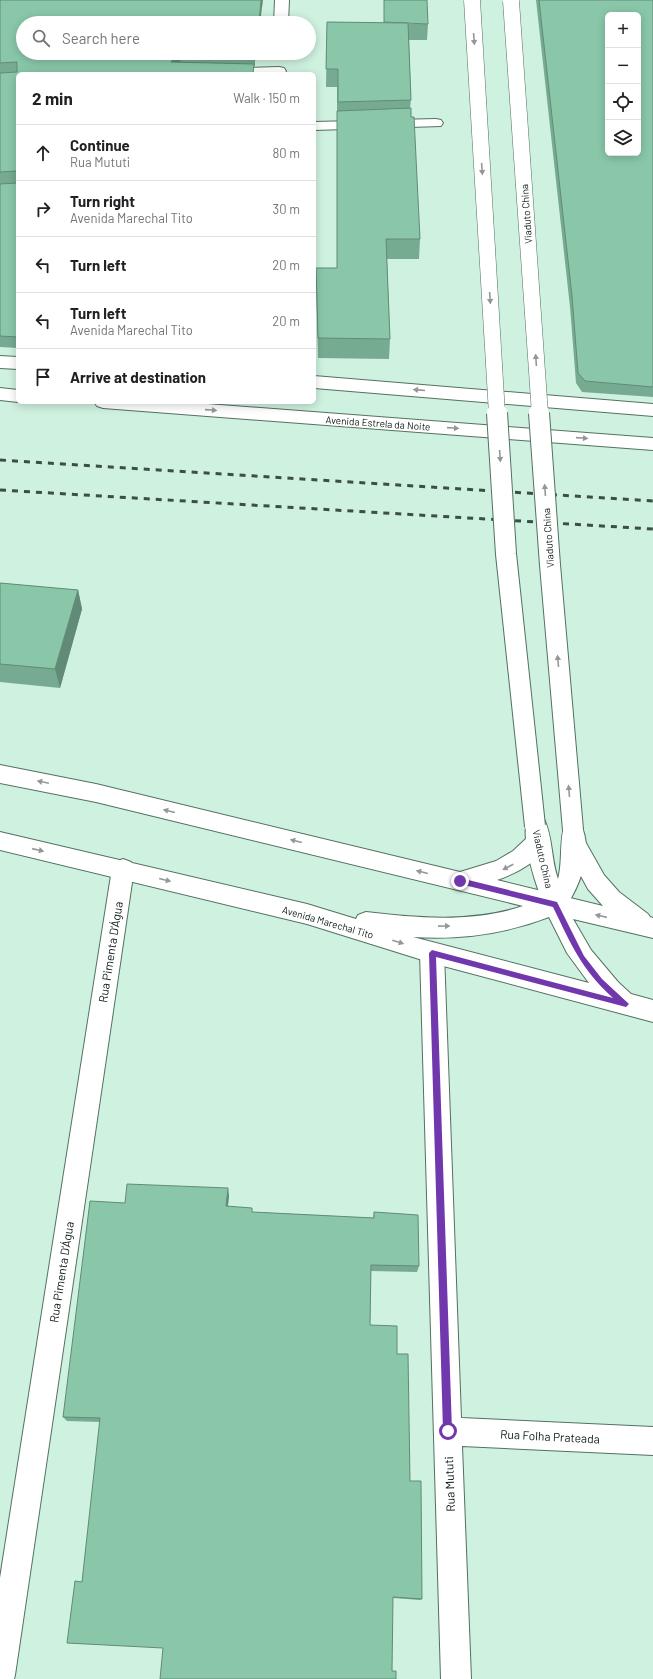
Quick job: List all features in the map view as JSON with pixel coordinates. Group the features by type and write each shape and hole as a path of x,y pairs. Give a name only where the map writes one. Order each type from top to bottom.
{"street":[{"path":"281,16 282,0"},
{"name":"Viaduto China","path":"472,0 506,554 536,834 548,886 555,904"},
{"name":"Viaduto China","path":"511,0 550,565 573,836 572,875 565,891 555,904"},
{"path":"214,72 279,68"},
{"path":"0,362 16,363"},
{"path":"316,382 653,410"},
{"path":"0,394 16,396"},
{"name":"Avenida Estrela da Noite","path":"129,404 653,444"},
{"path":"0,774 96,793 651,928"},
{"path":"460,881 493,874 522,859 536,834"},
{"path":"573,836 596,882 611,899 651,928"},
{"name":"Avenida Marechal Tito","path":"0,841 123,869 307,914 432,953 653,1011"},
{"name":"Rua Pimenta D'Água","path":"0,1675 123,869"},
{"path":"307,914 377,924 423,927 469,926 517,918 555,904"},
{"path":"555,904 582,958 600,982 626,1004"},
{"name":"Rua Mututi","path":"432,953 456,1679"},
{"name":"Rua Folha Prateada","path":"448,1431 653,1441"}],"lane":[{"path":"316,126 436,123"}],"building":[{"path":"0,0 261,0 260,16 16,16 16,60 172,60 171,62 254,64 253,72 17,72 17,62 0,63"},
{"path":"384,0 427,0 428,24 384,22"},
{"path":"539,0 653,0 653,387 585,381 578,373 572,296"},
{"path":"327,22 408,23 411,100 338,102 338,69 326,69"},
{"path":"16,72 16,171 0,172 0,73"},
{"path":"411,108 411,117 414,117 420,239 386,239 390,339 318,338 316,268 337,268 337,111"},
{"path":"16,183 16,337 0,336 0,184"},
{"path":"0,583 78,590 55,669 0,664"},
{"path":"127,1184 228,1188 226,1206 252,1208 252,1212 374,1218 374,1212 418,1215 419,1266 371,1265 370,1325 397,1326 397,1354 408,1354 410,1481 421,1481 422,1599 393,1597 392,1671 396,1671 396,1679 160,1679 163,1648 67,1643 75,1581 82,1582 100,1418 63,1417 90,1201 125,1203"}],"railway":[{"path":"0,460 653,501"},
{"path":"0,490 653,529"}],"route":[{"path":"448,1431 432,953 626,1004 600,982 582,958 567,932 555,904 460,881"}]}
